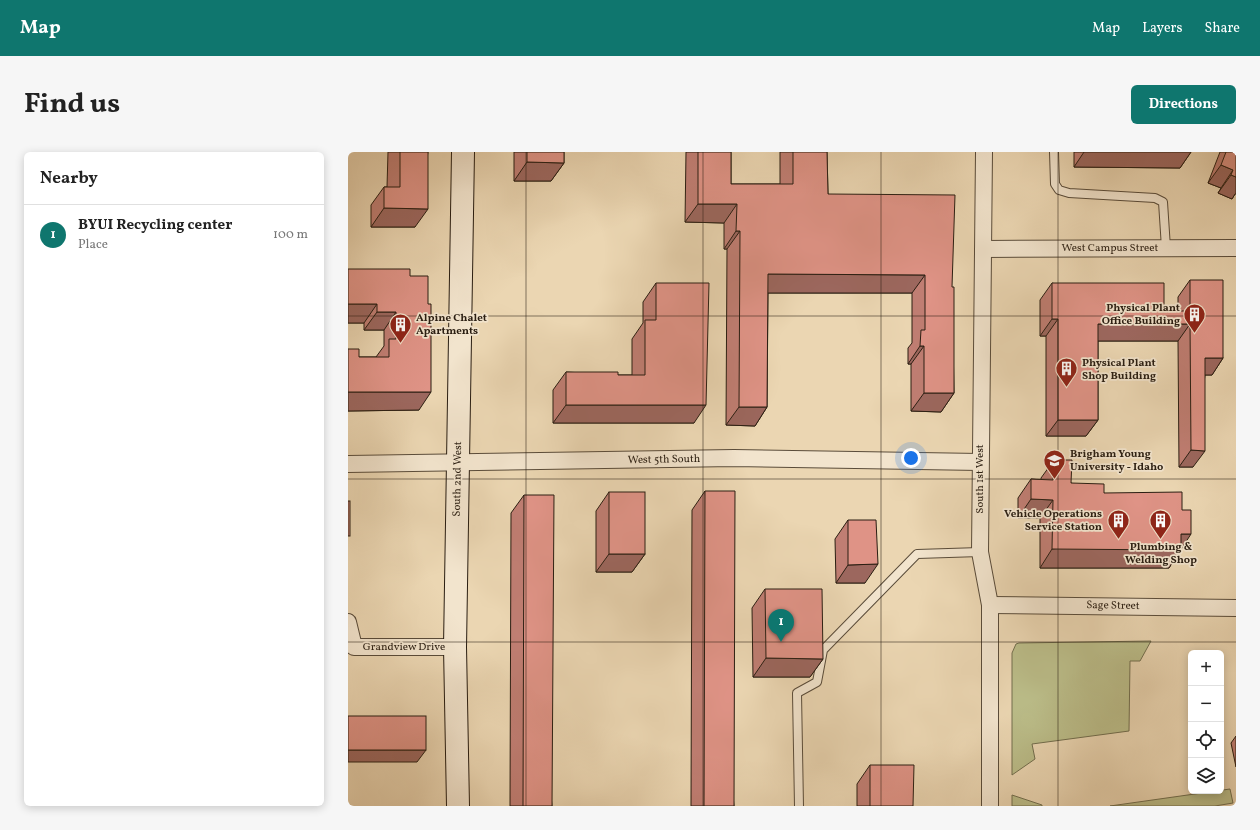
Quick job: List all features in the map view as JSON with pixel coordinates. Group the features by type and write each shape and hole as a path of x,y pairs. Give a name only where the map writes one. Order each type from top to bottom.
{"main road":[{"name":"South 2nd West","path":"458,806 455,647 463,152"}],"street":[{"name":"South 1st West","path":"984,152 980,552 990,605 990,806"},
{"name":"West Campus Street","path":"984,249 1236,248"},
{"name":"West 5th South","path":"348,464 458,464 734,458 980,462"},
{"name":"Sage Street","path":"990,605 1236,608"},
{"name":"Grandview Drive","path":"348,622 354,647 455,647"}],"lane":[{"path":"1054,152 1055,184 1059,190 1068,193 1155,198 1163,202 1166,248"},
{"path":"799,806 797,693 817,682 823,650 917,554 980,552"}],"green space":[{"path":"1151,641 1140,661 1130,661 1129,731 1032,744 1035,759 1012,775 1012,653 1016,644"},
{"path":"1230,789 1233,803 1215,806 1110,806 1195,794 1224,794 1224,790"},
{"path":"1012,795 1042,805 1042,806 1012,806"}],"building":[{"path":"400,152 428,152 428,209 384,208 384,187 400,187"},
{"path":"527,152 564,152 564,163 527,162"},
{"path":"698,152 731,152 731,184 793,184 793,152 827,152 828,194 955,195 952,287 954,287 954,393 924,393 924,346 920,346 921,330 925,330 925,275 768,274 767,407 739,407 740,231 736,231 737,204 698,204"},
{"path":"1226,152 1236,152 1236,177 1231,175 1233,170 1221,165"},
{"path":"348,269 410,269 410,276 428,276 428,304 431,304 431,392 348,392 348,349 359,349 359,357 389,357 389,339 396,339 396,312 377,312 377,304 348,304"},
{"path":"1190,280 1223,280 1223,358 1205,358 1205,451 1191,450 1190,324 1098,324 1098,420 1058,420 1058,319 1052,319 1052,283 1164,283 1164,311 1190,311"},
{"path":"656,283 709,283 706,405 566,405 566,372 618,372 618,375 645,375 645,320 656,320"},
{"path":"1054,460 1072,460 1071,483 1104,484 1104,493 1182,492 1182,510 1191,510 1191,534 1181,534 1181,550 1052,549 1053,500 1031,499 1031,479 1053,480"},
{"path":"705,491 735,491 734,806 704,806"},
{"path":"609,492 645,492 645,554 609,554"},
{"path":"524,495 554,495 552,806 523,806"},
{"path":"348,501 350,501 350,536 348,536"},
{"path":"848,520 876,520 878,564 848,565"},
{"path":"765,589 822,589 823,659 766,658"},
{"path":"348,716 426,716 426,750 348,750"},
{"path":"870,765 914,765 913,806 870,806"}],"place":[{"name":"Physical Plant Office Building","path":"1195,334"},
{"name":"Alpine Chalet Apartments","path":"401,344"},
{"name":"Physical Plant Shop Building","path":"1066,388"},
{"name":"Brigham Young University - Idaho","path":"1055,480"},
{"name":"Vehicle Operations Service Station","path":"1118,540"},
{"name":"Plumbing & Welding Shop","path":"1161,540"},
{"name":"BYUI Recycling center","path":"781,642"}]}
